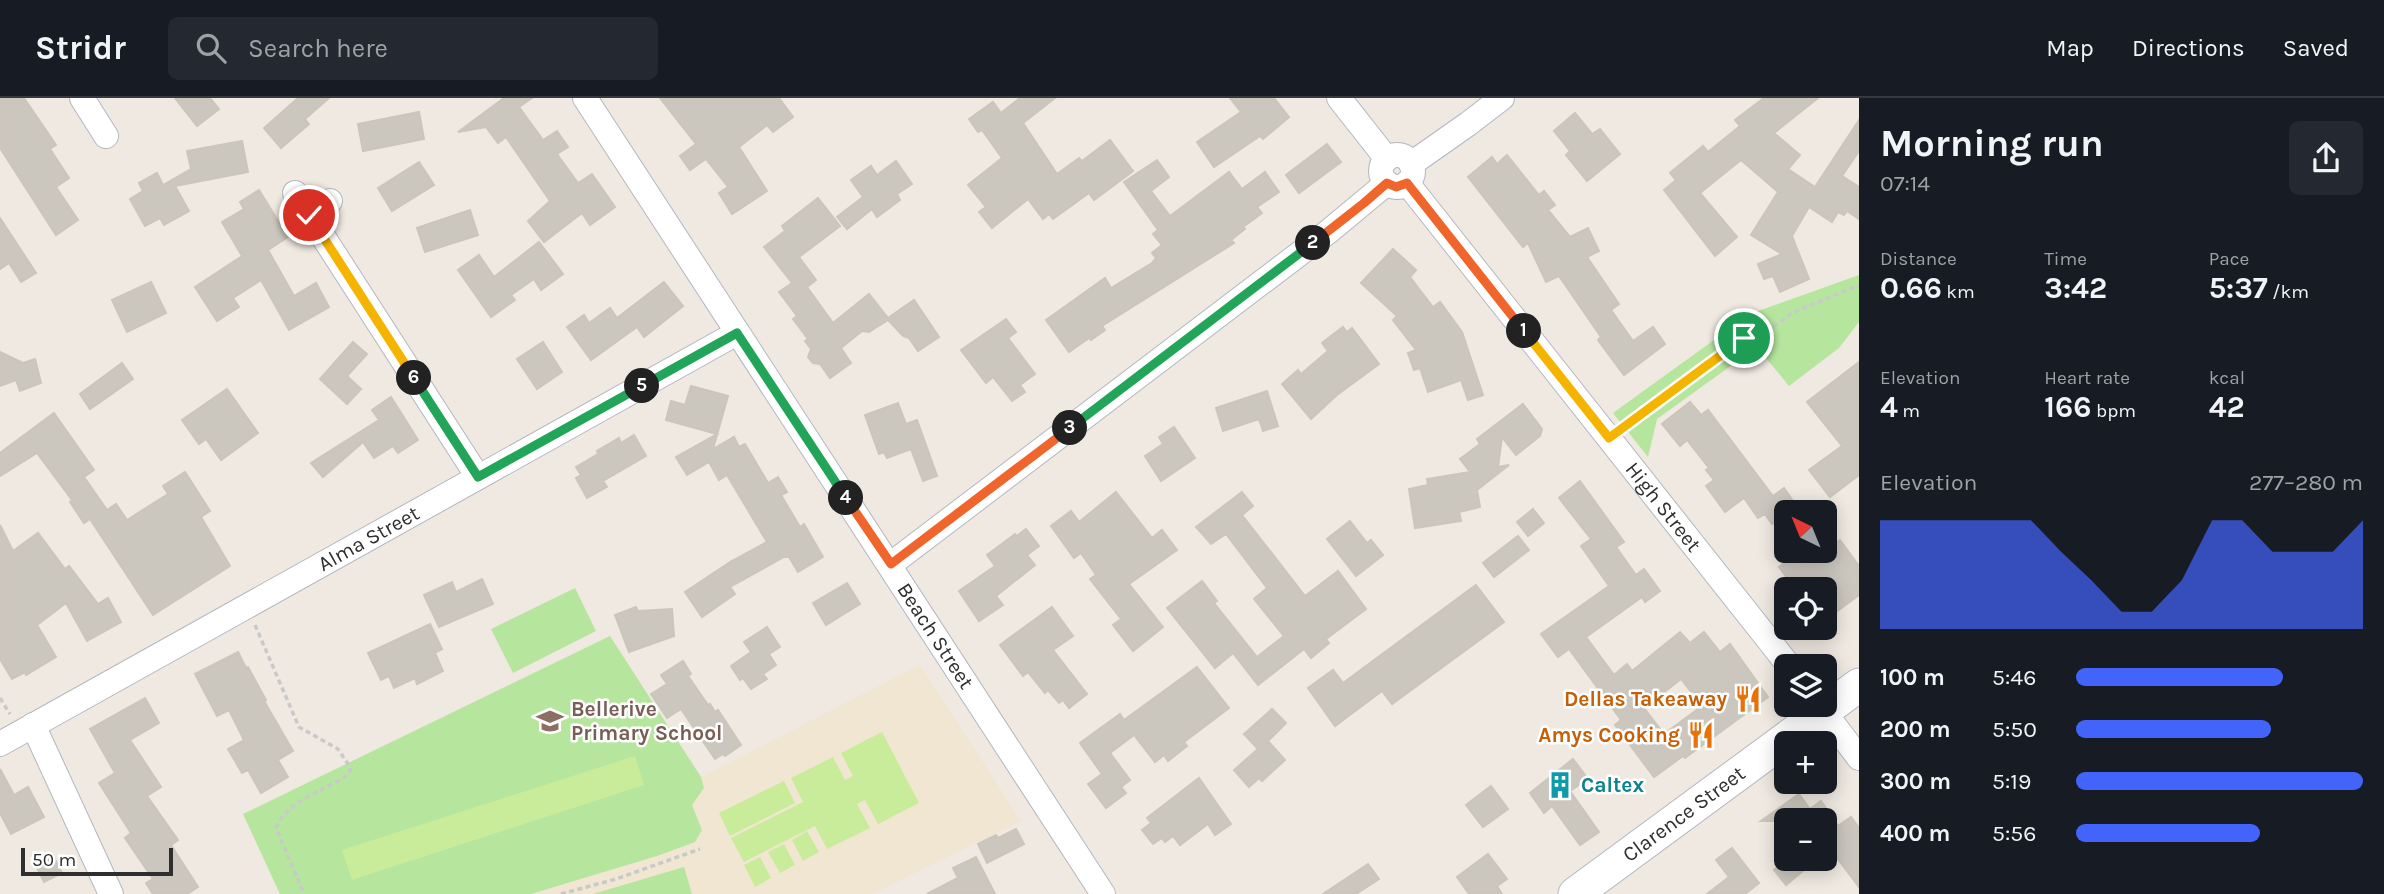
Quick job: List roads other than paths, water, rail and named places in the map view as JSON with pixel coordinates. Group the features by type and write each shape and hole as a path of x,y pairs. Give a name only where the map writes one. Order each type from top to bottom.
{"main road":[{"name":"Clarence Street","path":"1837,698 1859,685"},
{"name":"Clarence Street","path":"1575,894 1809,717"}],"street":[{"path":"82,98 106,136"},
{"name":"Beach Street","path":"585,98 891,564 1103,894"},
{"name":"High Street","path":"1339,98 1780,654"},
{"path":"891,564 1328,232 1398,172 1502,98"},
{"path":"295,193 478,477"},
{"path":"309,215 330,201"},
{"name":"Alma Street","path":"0,744 737,333"},
{"path":"1828,717 1859,758"},
{"path":"33,725 111,894"}],"place":[{"name":"Dellas Takeaway","path":"1748,699"},
{"name":"Bellerive Primary School","path":"550,721"},
{"name":"Amys Cooking","path":"1701,735"},
{"name":"Caltex","path":"1560,785"}]}
